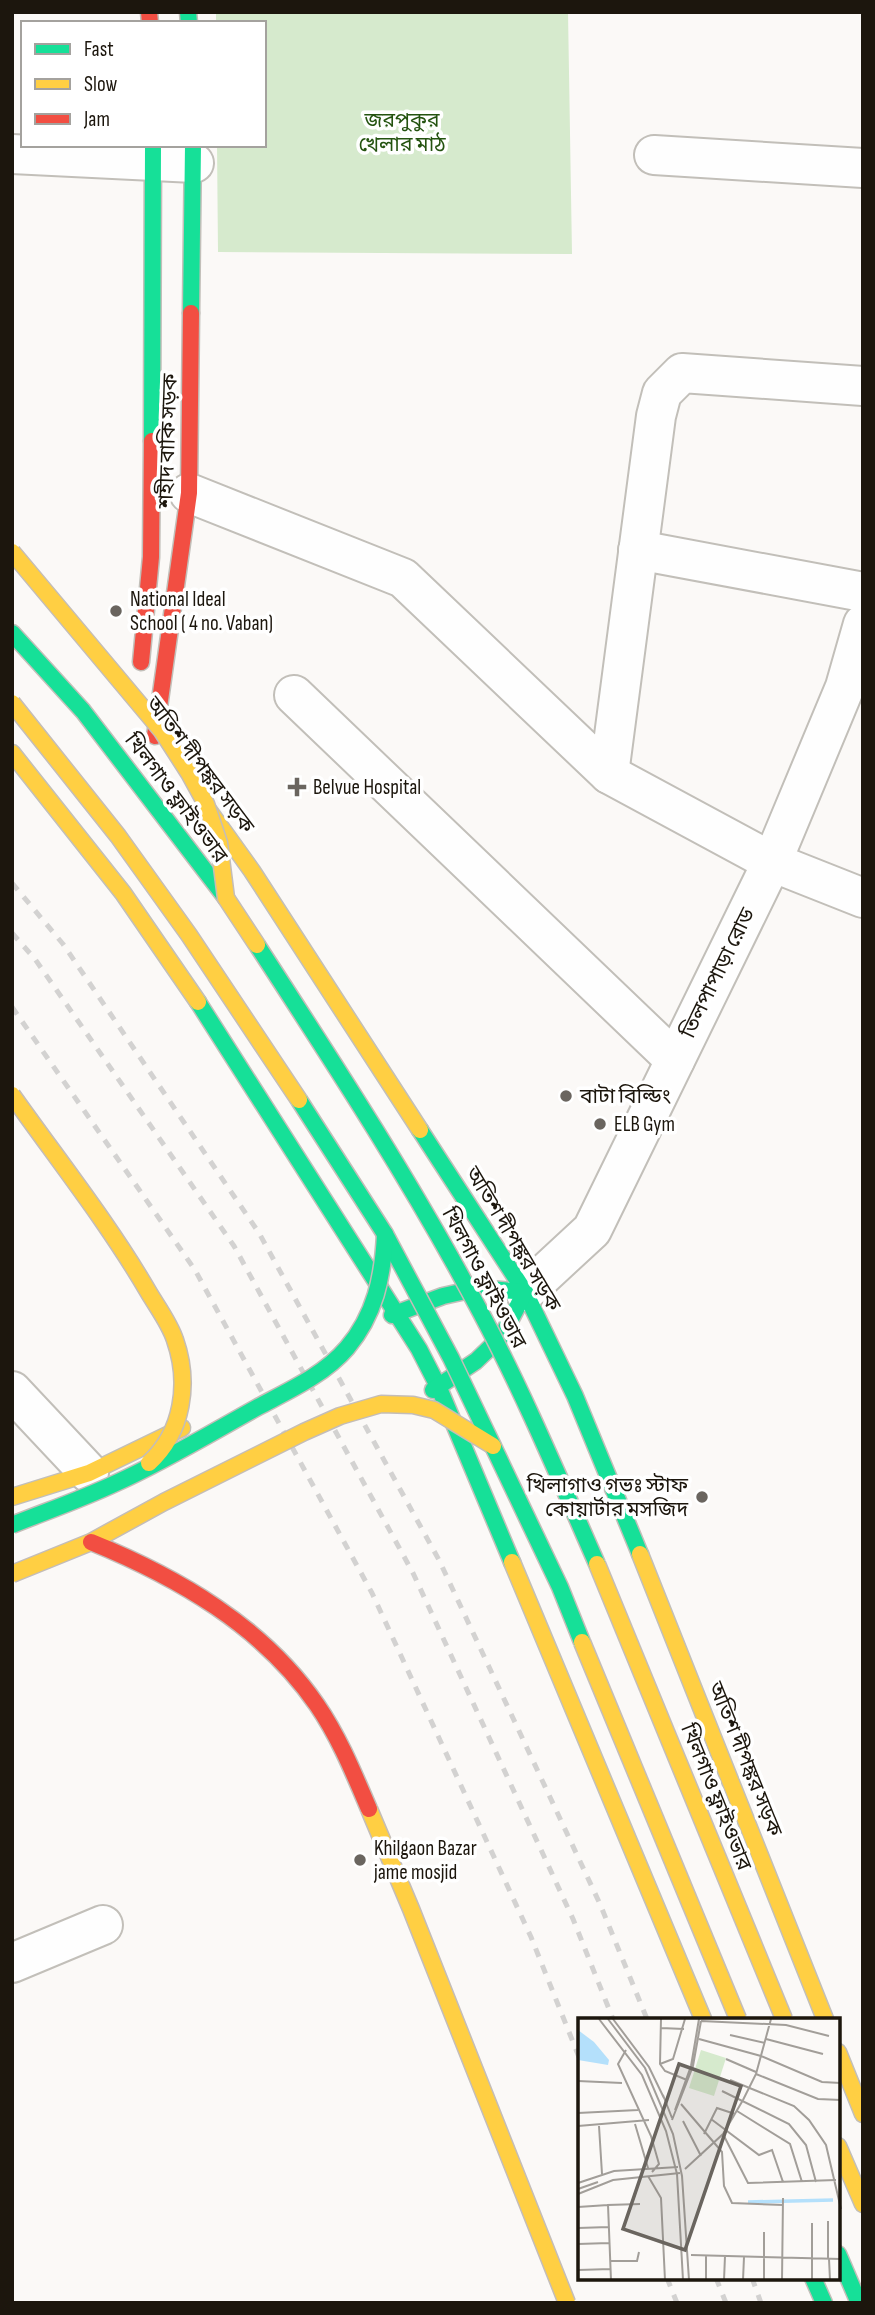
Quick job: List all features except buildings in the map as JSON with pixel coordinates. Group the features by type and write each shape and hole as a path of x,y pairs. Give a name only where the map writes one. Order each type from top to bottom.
{"main road":[{"name":"শহীদ বাকি সড়ক","path":"136,713 151,556 153,153"},
{"name":"শহীদ বাকি সড়ক","path":"155,736 190,493 194,154"},
{"path":"12,552 162,731 189,774 206,804 219,843 226,898"},
{"name":"অতিশ দীপঙ্কর সড়ক","path":"12,566 155,736 252,871 525,1292 575,1396 622,1509 825,2018"},
{"name":"খিলগাও ফ্লাইওভার","path":"12,633 83,711 226,898 351,1090 451,1257 483,1316 543,1442 641,1668 783,2018"},
{"path":"12,703 118,836 189,935 385,1234 451,1358 560,1587 738,2018"},
{"path":"12,753 123,893 176,970 419,1349 439,1388 703,2018"},
{"path":"12,1095 133,1265 175,1338 183,1374 178,1422 161,1452 131,1477"},
{"path":"12,1525 131,1477 321,1369 345,1350 376,1297 383,1273 385,1234"},
{"path":"12,1585 50,1569 293,1449 439,1388 476,1361 502,1336 525,1292 479,1288 443,1296 396,1312 312,1359"},
{"path":"12,1574 91,1542 304,1432 340,1416 381,1404 413,1405 434,1410 471,1430 493,1446"},
{"path":"12,1497 89,1473 200,1419"},
{"path":"91,1542 138,1560 221,1610 298,1679 325,1720 347,1758 404,1892 567,2303"},
{"path":"840,2057 863,2114"},
{"path":"840,2151 863,2204"},
{"path":"840,2259 859,2303"},
{"path":"814,2280 824,2303"}],"street":[{"path":"12,154 194,154"},
{"path":"654,155 863,167"},
{"path":"609,774 656,416 662,393 682,373 863,386"},
{"path":"190,493 402,578 609,774 772,862 863,898"},
{"path":"638,550 863,592"},
{"name":"তিলপাপাড়া রোড","path":"525,1292 592,1230 854,695 863,624"},
{"path":"294,695 676,1060"},
{"path":"12,1391 89,1473"},
{"path":"12,1963 103,1925"}],"green space":[{"name":"জরপুকুর খেলার মাঠ","path":"216,12 568,12 572,254 218,252 217,147 266,147 266,21 216,21"}],"railway":[{"path":"12,883 63,944 259,1233 439,1560 600,1904 647,2018"},
{"path":"12,933 35,959 234,1246 413,1573 573,1919 613,2018"},
{"path":"12,1007 195,1270 372,1593 531,1937 578,2054"},
{"path":"668,2280 677,2303"},
{"path":"717,2280 726,2303"},
{"path":"753,2280 761,2303"}],"traffic: fast":[{"path":"188,12 189,21"},
{"path":"152,441 153,147"},
{"path":"191,313 193,147"},
{"path":"12,633 83,711 226,898"},
{"path":"257,945 373,1126 481,1313 541,1437 597,1564"},
{"path":"198,1002 419,1349 439,1388 512,1562"},
{"path":"299,1100 385,1234 451,1358 560,1587 582,1642"},
{"path":"420,1130 525,1292 575,1396 640,1554"},
{"path":"12,1525 152,1466 328,1366 357,1335 371,1309 382,1265 385,1234"},
{"path":"392,1315 443,1296 479,1288 525,1292 502,1336 476,1361 433,1390"},
{"path":"840,2259 859,2303"},
{"path":"814,2280 824,2303"}],"traffic: slow":[{"path":"12,552 162,731 189,773 206,804 219,843 226,898 257,945"},
{"path":"12,703 118,836 189,935 299,1100"},
{"path":"12,753 123,893 198,1002"},
{"path":"209,811 252,871 420,1130"},
{"path":"12,1095 117,1242 173,1334 182,1373 180,1406 170,1437 149,1463"},
{"path":"12,1574 91,1542 304,1432 340,1416 381,1404 413,1405 434,1410 493,1446"},
{"path":"12,1497 89,1473 182,1428"},
{"path":"640,1554 825,2018"},
{"path":"512,1562 703,2018"},
{"path":"597,1564 784,2018"},
{"path":"582,1642 738,2018"},
{"path":"369,1809 567,2303"},
{"path":"840,2057 863,2114"},
{"path":"840,2151 863,2204"}],"traffic: jam":[{"path":"149,12 150,21"},
{"path":"155,736 189,493 191,313"},
{"path":"141,662 151,557 152,441"},
{"path":"91,1542 186,1588 216,1607 271,1651 295,1677 325,1717 346,1756 369,1809"}],"place":[{"name":"National Ideal School ( 4 no. Vaban)","path":"116,611"},
{"name":"Belvue Hospital","path":"297,787"},
{"name":"বাটা বিল্ডিং","path":"566,1096"},
{"name":"ELB Gym","path":"600,1124"},
{"name":"খিলাগাও গভঃ স্টাফ কোয়ার্টার মসজিদ","path":"702,1497"},
{"name":"Khilgaon Bazar jame mosjid","path":"360,1860"}]}
